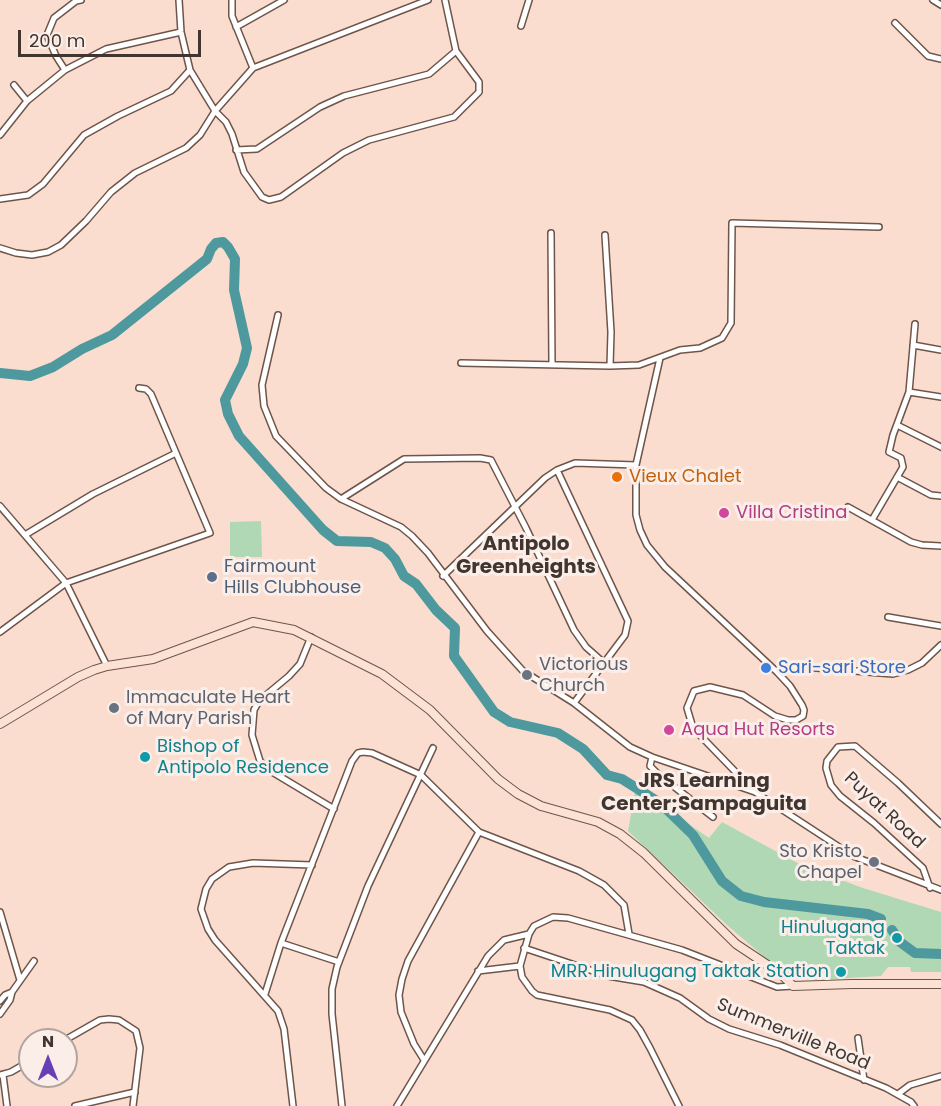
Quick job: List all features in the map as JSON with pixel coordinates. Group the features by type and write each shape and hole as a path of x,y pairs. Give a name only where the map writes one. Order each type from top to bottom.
{"street":[{"path":"65,70 47,34 54,18 77,0"},
{"path":"179,0 181,32 190,70 215,111 226,122 244,172 261,197 269,200 281,197 343,153 369,140 454,117 479,92 479,82 456,51 445,0"},
{"path":"232,0 232,16 253,68"},
{"path":"236,27 284,0"},
{"path":"1,250 32,255 48,252 61,245 111,192 135,173 186,148 200,135 215,111 253,68 428,0"},
{"path":"521,26 529,0"},
{"path":"933,0 941,4"},
{"path":"895,23 928,56 941,59"},
{"path":"0,135 27,101 65,70 106,49 181,32"},
{"path":"236,150 257,149 320,107 344,96 429,74 456,51"},
{"path":"0,199 28,195 43,184 84,135 171,91 190,70"},
{"path":"14,85 27,101"},
{"path":"461,363 639,365 680,350 700,348 722,338 731,323 732,223 879,227"},
{"path":"551,233 552,365"},
{"path":"605,235 611,332 610,366"},
{"path":"278,315 264,370 262,385 264,406 276,436 326,488 342,499 401,527 428,553 487,632 523,671 574,703 630,747 652,757 755,792"},
{"path":"872,520 903,467 902,461 889,452 909,392 915,324"},
{"path":"913,345 941,350"},
{"path":"660,358 636,465 636,515 647,545 665,567 777,672 802,705 803,716 796,720 775,716 743,695 710,687 694,691 687,708 693,728 755,792 853,856 930,888 941,890"},
{"path":"0,631 66,583 210,533 151,394 146,389 140,388"},
{"path":"909,392 941,397"},
{"path":"897,425 941,447"},
{"path":"25,535 93,494 176,453"},
{"path":"342,499 404,459 486,458 493,463 574,630 586,647 604,663"},
{"path":"443,576 545,478 557,470 575,464 636,465"},
{"path":"557,470 628,621 625,635 574,703"},
{"path":"897,477 931,495 941,496"},
{"path":"0,506 66,583 107,666"},
{"path":"848,507 911,542 941,546"},
{"path":"888,617 941,626"},
{"path":"0,724 78,677 107,666 153,659 253,622 294,630 382,674 430,710 498,779 518,794 541,806 598,822 620,834 644,853 736,944 781,974 793,986"},
{"path":"311,637 300,664 259,701 254,710 252,735 260,761 268,770 333,809"},
{"path":"777,672 804,667 893,674 922,663 941,645"},
{"name":"Puyat Road","path":"930,888 923,868 881,829 840,796 831,785 826,768 827,761 838,747 855,746 941,824"},
{"path":"342,1106 332,1014 332,989 339,962 368,886 434,748"},
{"path":"265,994 281,943 352,761 358,753 372,753 421,775 479,832 579,871 604,885 624,905 629,934"},
{"path":"652,757 650,766 658,774 713,817"},
{"path":"424,1060 414,1044 401,1012 399,995 402,979 408,961 479,832"},
{"path":"292,1105 284,1029 278,1011 215,940 201,909 202,899 212,879 229,867 253,863 312,866"},
{"path":"0,912 20,980"},
{"path":"679,1106 640,1030 632,1020 610,1010 537,995 532,991 522,977 520,966 524,948 534,926 554,917 568,918 682,950 777,987 941,984"},
{"path":"397,1106 488,956 498,945 511,937 529,934"},
{"path":"281,943 339,962"},
{"name":"Summerville Road","path":"524,948 608,976 644,982 680,998 729,1029 780,1045 898,1094 912,1102 914,1106"},
{"path":"0,1014 34,961"},
{"path":"478,971 520,966"},
{"path":"0,1001 12,992"},
{"path":"78,1033 100,1020 119,1020 136,1031 140,1039 140,1056 134,1106"},
{"path":"858,1038 864,1080"},
{"path":"7,1106 2,1075 18,1067"},
{"path":"898,1094 910,1085 941,1076"},
{"path":"75,1106 135,1092"}],"green space":[{"path":"261,521 262,557 230,557 230,522"},
{"path":"637,779 679,817 709,838 722,822 801,865 863,888 941,912 941,972 911,972 910,967 888,967 881,976 815,980 783,973 727,925 628,831"}],"waterway":[{"path":"0,373 30,376 53,367 82,349 112,335 207,259 216,243 223,242 235,259 234,290 247,348 243,364 225,400 228,414 239,436 323,530 337,541 371,542 385,548 395,559 404,576 416,584 436,610 455,628 454,656 494,712 510,722 558,733 583,749 607,775 622,779 660,803 693,835 722,881 741,896 764,902 868,914 881,919"},
{"path":"892,930 900,942 915,953 941,954"}],"place":[{"name":"Vieux Chalet","path":"617,477"},
{"name":"Villa Cristina","path":"724,513"},
{"name":"Fairmount Hills Clubhouse","path":"212,577"},
{"name":"Sari-sari Store","path":"766,668"},
{"name":"Victorious Church","path":"527,675"},
{"name":"Immaculate Heart of Mary Parish","path":"114,708"},
{"name":"Aqua Hut Resorts","path":"669,730"},
{"name":"Bishop of Antipolo Residence","path":"145,757"},
{"name":"Sto Kristo Chapel","path":"874,862"},
{"name":"Hinulugang Taktak","path":"897,938"},
{"name":"MRR Hinulugang Taktak Station","path":"841,972"}],"district":[{"name":"Antipolo Greenheights","path":"526,556"},
{"name":"JRS Learning Center;Sampaguita","path":"704,794"}]}
